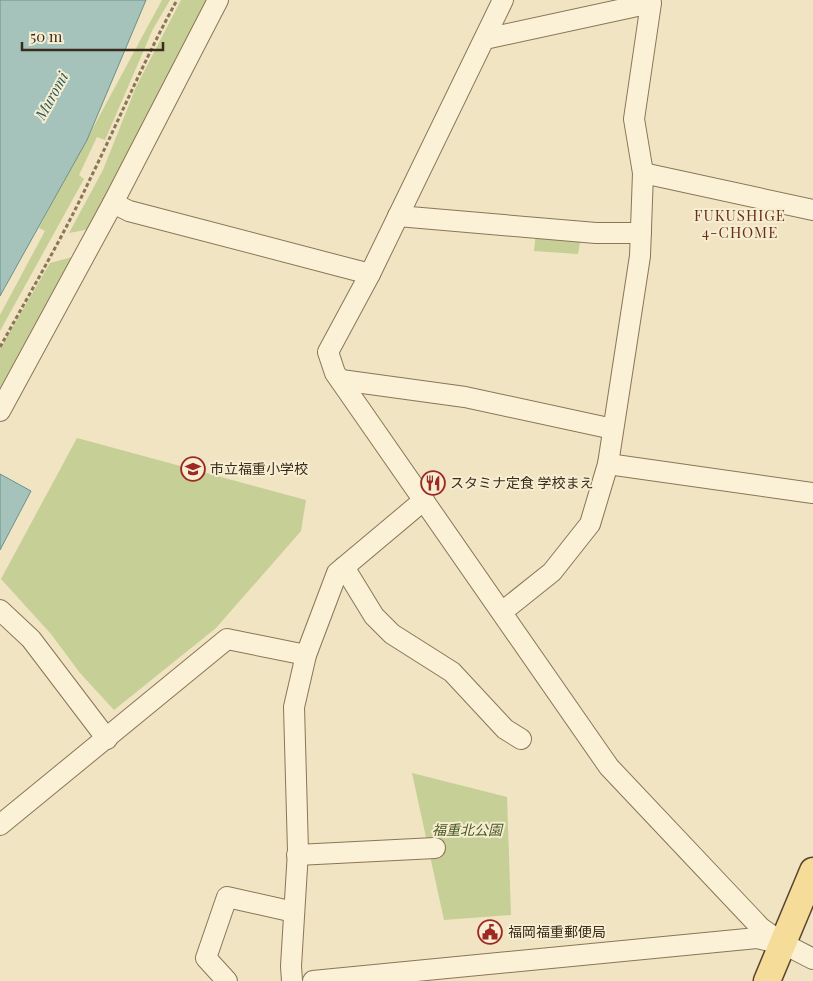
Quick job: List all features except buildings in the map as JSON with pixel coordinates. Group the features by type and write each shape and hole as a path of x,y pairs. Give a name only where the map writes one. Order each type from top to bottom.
{"main road":[{"path":"767,981 813,871"}],"street":[{"path":"0,411 113,202 218,0"},
{"path":"503,0 370,274 328,352 335,373 609,767 761,928 782,944 813,959"},
{"path":"485,40 656,1 634,119 642,173 640,256 608,464 590,524 552,572 502,612"},
{"path":"642,173 813,210"},
{"path":"113,202 129,210 370,274"},
{"path":"398,216 596,233 641,233"},
{"path":"341,380 466,397 613,429"},
{"path":"608,464 813,493"},
{"path":"292,981 291,966 298,855 294,707 306,655 337,573 426,503"},
{"path":"344,567 374,616 392,634 452,672 505,729 521,739"},
{"path":"0,610 32,639 64,685 107,739"},
{"path":"0,825 227,639 306,655"},
{"path":"298,855 436,848"},
{"path":"228,981 206,958 228,897 294,912"},
{"path":"312,981 757,938 782,944"}],"path":[{"path":"0,347 57,245 91,178 150,49 177,0"}],"green space":[{"path":"162,0 170,0 153,29 105,140 97,137 79,175 84,179 0,331 0,315 45,231 39,228"},
{"path":"181,0 209,0 90,229 69,233 103,170 136,87"},
{"path":"536,232 581,237 578,254 534,251"},
{"path":"76,256 0,396 0,349 50,263"},
{"path":"77,438 306,500 301,531 216,628 114,710 80,673 51,634 1,579"},
{"name":"福重北公園","path":"412,773 507,797 511,915 444,920"}],"water":[{"name":"Muromi","path":"0,0 146,0 87,140 0,296"},
{"path":"0,474 31,491 0,550"}],"place":[{"name":"市立福重小学校","path":"193,469"},
{"name":"スタミナ定食 学校まえ","path":"433,483"},
{"name":"福岡福重郵便局","path":"490,932"}],"district":[{"name":"FUKUSHIGE 4-CHOME","path":"740,224"}]}
